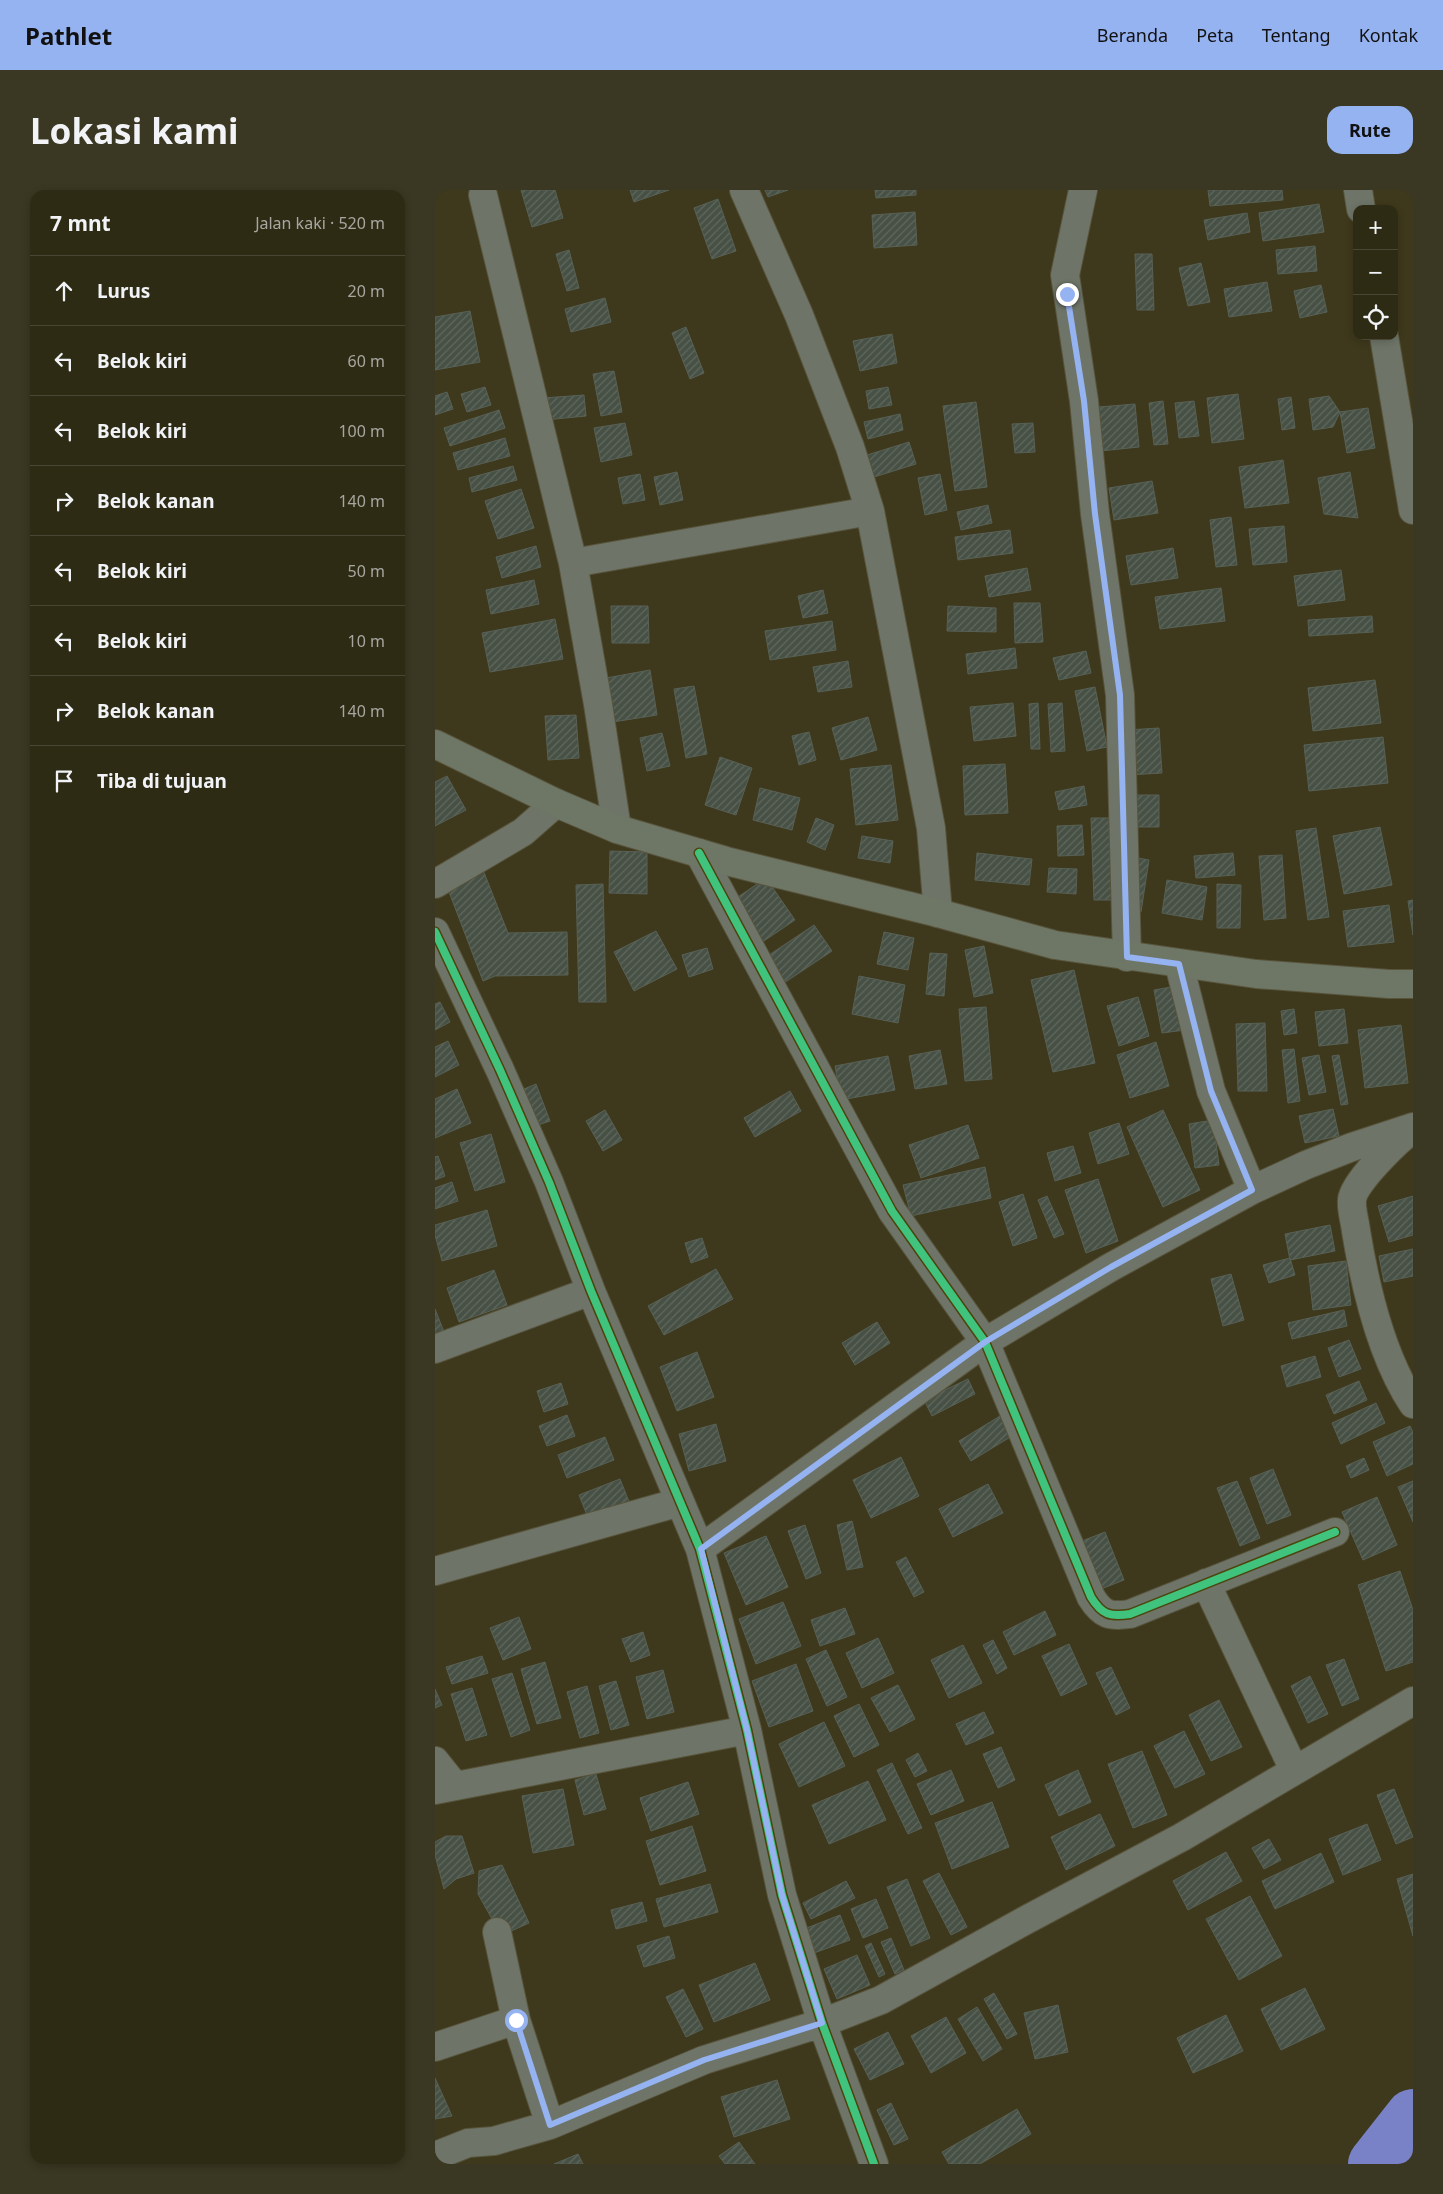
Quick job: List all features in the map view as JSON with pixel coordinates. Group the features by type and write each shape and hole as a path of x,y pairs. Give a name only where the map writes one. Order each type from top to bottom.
{"main road":[{"path":"435,744 556,803 617,829 699,853 1055,945 1127,957 1256,974 1389,984 1413,984"}],"street":[{"path":"744,190 802,324 850,447 870,511 931,828 938,914"},
{"path":"1083,190 1065,275 1084,401 1095,514 1120,695 1127,957"},
{"path":"1357,190 1360,205"},
{"path":"483,195 573,563 598,704 617,829"},
{"path":"1385,340 1413,510"},
{"path":"573,563 870,511"},
{"path":"435,884 523,832 556,803"},
{"path":"699,853 892,1211 985,1342 1096,1606 1103,1612 1114,1616 1130,1614 1335,1532"},
{"path":"435,932 500,1070 549,1182 591,1291 701,1549 747,1730 782,1895 822,2023 874,2164"},
{"path":"1179,964 1211,1091 1252,1190"},
{"path":"701,1549 985,1342 1111,1267 1252,1190 1343,1150 1413,1127"},
{"path":"1413,1127 1395,1143 1365,1176 1351,1199 1360,1257 1375,1318 1402,1388 1413,1404"},
{"path":"435,1349 591,1291"},
{"path":"435,1571 681,1502"},
{"path":"1206,1583 1295,1770"},
{"path":"435,2156 468,2143 494,2141 550,2125 704,2060 822,2023 881,2000 1182,1837 1413,1701"},
{"path":"435,1761 445,1788 747,1730"},
{"path":"497,1932 516,2020 550,2125"},
{"path":"435,2047 516,2020"}],"building":[{"path":"521,190 555,190 563,218 532,227"},
{"path":"630,190 669,190 634,202"},
{"path":"765,190 788,190 768,197"},
{"path":"875,190 916,190 916,195 876,198"},
{"path":"1208,190 1282,190 1283,200 1210,206"},
{"path":"718,199 736,251 712,259 694,208"},
{"path":"1319,204 1324,232 1263,241 1259,213"},
{"path":"915,212 917,245 874,248 872,215"},
{"path":"1247,213 1250,232 1208,240 1204,220"},
{"path":"1315,246 1317,271 1278,274 1276,250"},
{"path":"569,250 579,288 567,291 556,254"},
{"path":"1135,254 1152,254 1154,310 1137,310"},
{"path":"1201,263 1210,302 1188,306 1179,268"},
{"path":"1267,282 1272,311 1229,317 1224,289"},
{"path":"1321,285 1327,312 1300,318 1294,291"},
{"path":"605,298 611,322 571,332 565,309"},
{"path":"470,311 480,362 435,370 435,317"},
{"path":"686,327 704,373 690,379 672,333"},
{"path":"892,334 897,363 860,371 853,341"},
{"path":"614,371 622,412 601,416 593,374"},
{"path":"485,387 491,405 467,412 461,394"},
{"path":"888,387 892,405 869,409 866,391"},
{"path":"447,392 453,409 435,415 435,396"},
{"path":"1238,394 1244,439 1212,443 1207,398"},
{"path":"584,395 586,416 545,420 543,398"},
{"path":"1329,396 1340,412 1333,427 1313,430 1309,399"},
{"path":"1291,397 1295,428 1282,430 1278,399"},
{"path":"1163,401 1168,444 1154,445 1149,403"},
{"path":"1194,401 1199,436 1179,438 1175,403"},
{"path":"976,402 987,487 955,491 943,406"},
{"path":"1135,404 1139,447 1091,452 1087,408"},
{"path":"1368,408 1375,448 1347,453 1340,412"},
{"path":"499,410 505,428 450,446 444,428"},
{"path":"900,414 903,430 868,439 864,422"},
{"path":"625,423 632,455 601,462 594,428"},
{"path":"1033,423 1035,452 1015,453 1012,424"},
{"path":"505,438 510,456 458,470 453,453"},
{"path":"909,442 916,464 874,477 867,455"},
{"path":"1283,460 1289,503 1245,508 1239,467"},
{"path":"513,466 517,480 472,492 469,478"},
{"path":"677,472 683,500 660,505 654,477"},
{"path":"1350,472 1358,518 1324,514 1318,478"},
{"path":"640,474 645,500 623,504 618,478"},
{"path":"940,474 947,510 925,515 918,478"},
{"path":"1152,481 1158,513 1114,520 1109,488"},
{"path":"521,489 534,528 498,539 485,501"},
{"path":"988,505 992,523 961,530 957,512"},
{"path":"1231,517 1237,565 1216,567 1210,520"},
{"path":"1284,526 1287,562 1253,565 1249,529"},
{"path":"1010,530 1013,553 958,560 955,537"},
{"path":"536,546 541,567 502,578 496,557"},
{"path":"1173,548 1178,578 1131,585 1126,556"},
{"path":"1027,568 1031,590 989,597 985,576"},
{"path":"1341,570 1345,600 1298,606 1294,576"},
{"path":"534,580 539,604 491,614 486,590"},
{"path":"1221,588 1225,621 1160,629 1155,597"},
{"path":"823,590 828,613 803,618 798,596"},
{"path":"1014,603 1040,603 1043,642 1015,643"},
{"path":"611,606 648,606 649,643 612,643"},
{"path":"948,606 996,608 996,632 947,631"},
{"path":"1372,616 1373,632 1309,636 1308,620"},
{"path":"555,619 563,659 490,672 482,633"},
{"path":"832,621 836,650 770,660 765,631"},
{"path":"1015,648 1017,668 968,674 966,654"},
{"path":"1086,651 1091,673 1059,680 1053,658"},
{"path":"848,661 852,687 818,692 813,667"},
{"path":"650,670 657,715 613,722 606,678"},
{"path":"1375,680 1381,723 1313,731 1308,688"},
{"path":"694,686 707,754 686,758 674,689"},
{"path":"1095,687 1107,747 1087,751 1075,691"},
{"path":"1013,703 1016,736 974,741 970,707"},
{"path":"1038,703 1040,749 1031,749 1029,704"},
{"path":"1062,703 1065,751 1051,752 1048,704"},
{"path":"576,715 579,758 548,760 545,716"},
{"path":"868,717 877,750 841,760 832,728"},
{"path":"1159,728 1162,773 1129,775 1127,730"},
{"path":"809,732 816,760 799,765 792,736"},
{"path":"662,733 670,766 647,771 640,738"},
{"path":"1383,737 1388,783 1309,791 1304,745"},
{"path":"720,757 752,768 736,815 705,805"},
{"path":"1005,764 1008,813 965,815 963,766"},
{"path":"891,765 898,820 856,825 850,769"},
{"path":"447,776 466,810 435,826 435,782"},
{"path":"1084,786 1087,805 1059,810 1055,792"},
{"path":"760,788 800,798 792,830 753,820"},
{"path":"1134,795 1159,795 1159,827 1135,827"},
{"path":"816,818 834,825 825,850 807,842"},
{"path":"1091,818 1111,818 1114,900 1094,900"},
{"path":"1082,825 1084,855 1058,856 1057,826"},
{"path":"1380,827 1392,885 1344,894 1333,836"},
{"path":"1316,828 1329,917 1308,920 1296,831"},
{"path":"862,836 893,841 890,863 858,858"},
{"path":"610,851 647,852 647,894 609,893"},
{"path":"977,853 1032,859 1029,885 975,880"},
{"path":"1233,853 1235,875 1196,878 1194,856"},
{"path":"1282,855 1286,918 1264,920 1259,856"},
{"path":"1138,858 1149,860 1141,912 1130,910"},
{"path":"1049,868 1077,869 1076,894 1047,892"},
{"path":"483,870 508,933 567,932 568,975 495,976 483,981 446,884"},
{"path":"766,878 795,920 755,947 726,905"},
{"path":"1167,880 1207,887 1202,920 1162,913"},
{"path":"603,884 606,1002 579,1002 576,885"},
{"path":"1217,884 1241,885 1240,928 1217,928"},
{"path":"1413,900 1413,935 1408,901"},
{"path":"1389,905 1394,942 1348,947 1343,911"},
{"path":"814,925 832,951 772,991 754,965"},
{"path":"656,931 677,969 634,991 614,952"},
{"path":"884,932 914,938 908,970 877,964"},
{"path":"984,946 993,993 974,997 965,950"},
{"path":"707,948 713,969 689,977 682,955"},
{"path":"930,953 947,954 944,996 926,994"},
{"path":"1074,970 1095,1063 1053,1072 1031,980"},
{"path":"859,976 905,985 898,1023 852,1014"},
{"path":"1177,986 1185,1030 1162,1033 1154,990"},
{"path":"1138,997 1149,1036 1119,1046 1107,1006"},
{"path":"440,1002 450,1022 435,1030 435,1004"},
{"path":"986,1007 992,1079 965,1081 959,1009"},
{"path":"1294,1009 1297,1033 1284,1035 1281,1011"},
{"path":"1344,1009 1348,1043 1319,1046 1315,1012"},
{"path":"1265,1023 1267,1091 1238,1091 1236,1024"},
{"path":"1401,1025 1408,1083 1365,1088 1358,1030"},
{"path":"448,1041 459,1065 435,1077 435,1047"},
{"path":"1156,1042 1169,1086 1130,1098 1117,1055"},
{"path":"1294,1049 1300,1101 1288,1103 1282,1050"},
{"path":"940,1050 947,1084 915,1089 909,1056"},
{"path":"1319,1055 1326,1092 1309,1095 1302,1058"},
{"path":"1339,1055 1348,1104 1341,1105 1332,1056"},
{"path":"888,1056 895,1090 841,1100 835,1066"},
{"path":"536,1084 550,1121 538,1125 524,1089"},
{"path":"457,1089 471,1123 435,1138 435,1099"},
{"path":"790,1091 801,1111 755,1137 744,1118"},
{"path":"1333,1109 1339,1136 1305,1143 1299,1116"},
{"path":"605,1110 622,1140 603,1151 586,1121"},
{"path":"1163,1110 1200,1190 1163,1207 1127,1127"},
{"path":"1213,1120 1219,1165 1195,1168 1189,1124"},
{"path":"1119,1123 1129,1154 1098,1164 1089,1133"},
{"path":"968,1125 979,1158 921,1178 909,1145"},
{"path":"491,1134 505,1182 475,1191 460,1143"},
{"path":"1073,1146 1081,1173 1055,1181 1047,1153"},
{"path":"438,1156 445,1176 435,1180 435,1157"},
{"path":"985,1167 991,1198 911,1216 903,1185"},
{"path":"1098,1179 1118,1241 1086,1253 1065,1190"},
{"path":"452,1182 458,1201 435,1209 435,1188"},
{"path":"1023,1194 1037,1238 1013,1246 999,1202"},
{"path":"1047,1196 1064,1234 1054,1238 1038,1200"},
{"path":"1413,1196 1413,1235 1389,1242 1378,1206"},
{"path":"487,1210 497,1246 442,1261 435,1235 435,1225"},
{"path":"1330,1225 1335,1251 1290,1260 1285,1234"},
{"path":"702,1238 708,1257 691,1263 685,1243"},
{"path":"1413,1249 1413,1276 1384,1282 1379,1256"},
{"path":"1290,1258 1295,1275 1269,1283 1263,1265"},
{"path":"1346,1261 1351,1305 1313,1310 1308,1266"},
{"path":"716,1269 733,1299 664,1335 648,1306"},
{"path":"494,1270 507,1305 459,1322 447,1288"},
{"path":"1231,1274 1244,1320 1223,1326 1211,1279"},
{"path":"435,1309 446,1337 435,1341"},
{"path":"1344,1310 1347,1326 1292,1339 1288,1323"},
{"path":"877,1322 890,1343 855,1365 842,1343"},
{"path":"1349,1340 1361,1369 1339,1377 1328,1348"},
{"path":"697,1352 714,1397 677,1411 660,1367"},
{"path":"1315,1356 1321,1377 1287,1387 1281,1366"},
{"path":"968,1379 975,1394 932,1416 924,1400"},
{"path":"1359,1381 1367,1400 1334,1414 1326,1395"},
{"path":"561,1383 568,1404 544,1412 537,1391"},
{"path":"1376,1403 1385,1423 1341,1444 1332,1423"},
{"path":"567,1415 575,1436 547,1446 539,1426"},
{"path":"1000,1416 1012,1436 971,1461 959,1441"},
{"path":"716,1424 726,1461 689,1471 679,1434"},
{"path":"1410,1426 1413,1432 1413,1464 1387,1476 1373,1442"},
{"path":"605,1437 614,1460 567,1478 558,1455"},
{"path":"901,1457 919,1496 871,1518 853,1480"},
{"path":"1364,1458 1369,1470 1351,1478 1346,1466"},
{"path":"1273,1469 1291,1515 1267,1524 1250,1478"},
{"path":"620,1479 632,1509 591,1525 579,1495"},
{"path":"1237,1481 1260,1538 1240,1546 1217,1488"},
{"path":"1413,1481 1413,1522 1398,1487"},
{"path":"988,1484 1003,1513 953,1537 939,1509"},
{"path":"1377,1497 1397,1545 1363,1560 1342,1512"},
{"path":"852,1521 863,1567 847,1570 837,1525"},
{"path":"805,1525 821,1573 806,1579 788,1531"},
{"path":"1105,1532 1124,1580 1101,1589 1082,1541"},
{"path":"766,1536 788,1587 746,1605 724,1553"},
{"path":"906,1557 924,1592 914,1597 896,1562"},
{"path":"1400,1571 1413,1610 1413,1662 1386,1671 1358,1585"},
{"path":"783,1602 801,1646 756,1664 739,1619"},
{"path":"845,1608 855,1634 820,1646 811,1620"},
{"path":"1045,1611 1056,1635 1014,1655 1003,1632"},
{"path":"519,1617 531,1649 503,1660 490,1628"},
{"path":"643,1632 650,1655 631,1662 622,1639"},
{"path":"878,1638 894,1673 862,1688 846,1653"},
{"path":"993,1640 1007,1668 997,1674 983,1645"},
{"path":"1069,1644 1087,1684 1061,1696 1042,1656"},
{"path":"963,1645 982,1683 949,1698 931,1660"},
{"path":"826,1650 847,1697 827,1706 806,1659"},
{"path":"482,1656 488,1673 452,1684 446,1667"},
{"path":"1344,1659 1359,1699 1342,1706 1326,1665"},
{"path":"545,1662 561,1718 537,1724 521,1669"},
{"path":"796,1664 813,1711 769,1727 752,1681"},
{"path":"1111,1667 1130,1708 1116,1715 1096,1673"},
{"path":"663,1670 674,1712 647,1719 636,1677"},
{"path":"512,1673 530,1730 511,1737 492,1679"},
{"path":"1310,1676 1328,1714 1308,1723 1291,1686"},
{"path":"616,1681 629,1725 611,1730 599,1686"},
{"path":"898,1685 915,1719 890,1732 871,1698"},
{"path":"587,1686 599,1733 580,1738 567,1692"},
{"path":"472,1688 487,1735 466,1741 451,1694"},
{"path":"435,1689 442,1705 435,1708"},
{"path":"1219,1700 1242,1747 1211,1761 1189,1715"},
{"path":"859,1704 879,1745 854,1757 834,1716"},
{"path":"984,1712 994,1733 966,1745 956,1724"},
{"path":"824,1722 845,1766 799,1787 779,1744"},
{"path":"1184,1731 1205,1774 1175,1788 1154,1746"},
{"path":"1001,1747 1015,1780 998,1788 983,1754"},
{"path":"1142,1751 1167,1815 1133,1828 1108,1764"},
{"path":"918,1753 927,1771 915,1777 906,1760"},
{"path":"892,1763 922,1828 908,1834 877,1770"},
{"path":"951,1770 964,1801 931,1815 917,1784"},
{"path":"1078,1770 1091,1802 1059,1816 1045,1785"},
{"path":"596,1774 606,1809 584,1815 575,1780"},
{"path":"868,1781 886,1820 829,1844 812,1805"},
{"path":"688,1782 699,1814 651,1831 640,1798"},
{"path":"563,1789 574,1845 533,1853 522,1796"},
{"path":"1394,1789 1413,1837 1396,1844 1377,1795"},
{"path":"992,1802 1009,1847 952,1869 935,1823"},
{"path":"1100,1814 1115,1846 1066,1870 1051,1837"},
{"path":"1367,1824 1381,1860 1343,1875 1329,1839"},
{"path":"692,1826 706,1871 660,1885 646,1841"},
{"path":"446,1836 462,1836 474,1873 456,1879 444,1889 435,1855 435,1842"},
{"path":"1269,1839 1281,1860 1264,1869 1252,1848"},
{"path":"1226,1852 1242,1881 1188,1910 1173,1881"},
{"path":"1321,1853 1334,1882 1275,1909 1262,1881"},
{"path":"502,1865 529,1923 509,1932 496,1926 478,1894 479,1871"},
{"path":"939,1873 967,1927 951,1935 923,1881"},
{"path":"1413,1874 1413,1936 1397,1879"},
{"path":"907,1879 930,1938 911,1946 887,1887"},
{"path":"846,1881 855,1898 811,1919 803,1903"},
{"path":"710,1884 718,1912 664,1927 656,1899"},
{"path":"1250,1896 1282,1956 1239,1980 1206,1919"},
{"path":"876,1899 888,1928 863,1938 851,1909"},
{"path":"642,1902 647,1921 616,1929 611,1910"},
{"path":"840,1915 850,1940 814,1953 804,1929"},
{"path":"669,1936 675,1958 644,1967 637,1946"},
{"path":"891,1938 904,1970 895,1974 881,1942"},
{"path":"871,1943 885,1974 879,1977 865,1946"},
{"path":"857,1955 870,1985 837,1999 824,1969"},
{"path":"755,1963 770,2000 714,2022 699,1985"},
{"path":"1305,1988 1325,2029 1281,2050 1261,2009"},
{"path":"683,1989 703,2029 686,2037 666,1997"},
{"path":"994,1993 1017,2034 1007,2039 984,1999"},
{"path":"1058,2005 1068,2052 1035,2059 1024,2013"},
{"path":"977,2007 1002,2049 983,2061 958,2019"},
{"path":"1226,2015 1243,2051 1193,2073 1177,2038"},
{"path":"946,2017 966,2053 931,2073 911,2036"},
{"path":"888,2032 904,2064 870,2080 854,2049"},
{"path":"435,2078 452,2116 435,2119"},
{"path":"777,2080 790,2119 734,2137 721,2097"},
{"path":"891,2103 908,2139 894,2145 877,2110"},
{"path":"1017,2109 1031,2134 980,2164 949,2164 942,2152"},
{"path":"739,2142 755,2164 725,2164 719,2156"},
{"path":"578,2154 583,2164 554,2164"}],"waterway":[{"path":"1376,2164 1413,2117"}],"cycle path":[{"path":"699,853 892,1211 985,1342 1091,1597 1099,1608 1112,1615 1130,1614 1335,1532"},
{"path":"435,932 500,1070 549,1182 591,1291 700,1549 747,1730 782,1895 822,2023 874,2164"}],"route":[{"path":"516,2020 550,2125 704,2060 822,2023 782,1895 747,1730 701,1549 985,1342 1111,1267 1252,1190 1211,1091 1179,964 1127,957 1120,695 1095,514 1084,401 1067,294"}]}
